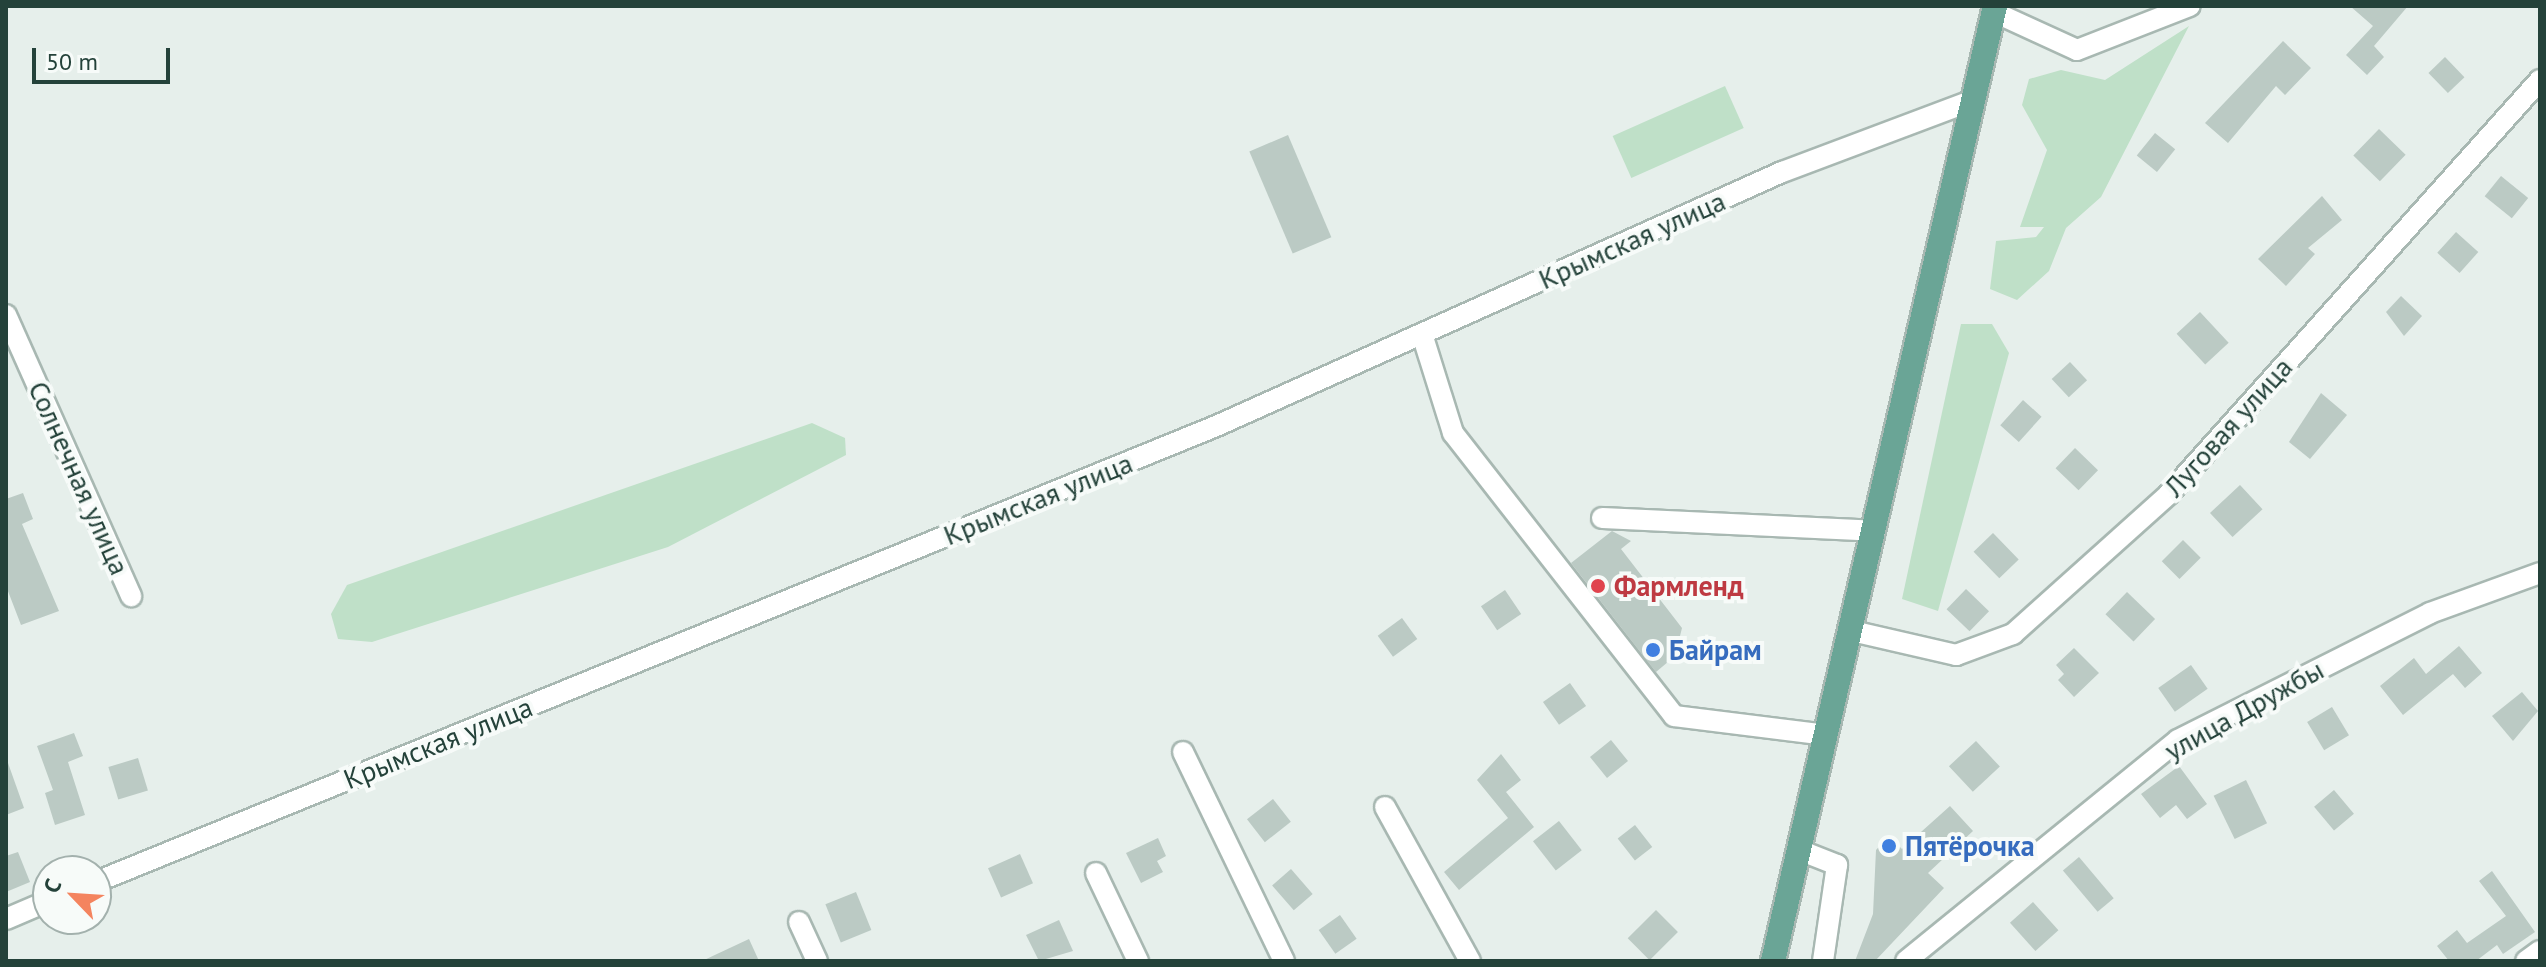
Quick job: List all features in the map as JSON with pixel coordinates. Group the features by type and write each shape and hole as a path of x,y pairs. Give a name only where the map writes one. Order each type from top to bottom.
{"main road":[{"path":"1773,961 1995,9"}],"street":[{"path":"1995,9 2077,50 2155,12 2190,6"},
{"name":"Луговая улица","path":"1852,631 1956,655 2013,634 2169,494 2540,80"},
{"name":"Крымская улица","path":"112,875 1214,427 1782,172 1974,100"},
{"name":"Солнечная улица","path":"6,315 131,596"},
{"path":"1422,334 1453,433 1674,716 1827,735"},
{"path":"1602,518 1875,531"},
{"name":"улица Дружбы","path":"1906,961 2178,740 2430,613 2540,573"},
{"path":"1183,752 1284,961"},
{"path":"1385,807 1470,961"},
{"path":"1799,850 1837,865 1823,961"},
{"path":"1096,873 1138,961"},
{"path":"6,919 32,908"},
{"path":"799,922 817,961"},
{"path":"2526,961 2540,951"}],"green space":[{"path":"2189,26 2101,197 2066,228 2049,271 2017,300 1990,289 1996,241 2036,237 2044,227 2020,227 2047,150 2022,105 2029,79 2061,70 2105,80"},
{"path":"1725,86 1744,128 1631,178 1613,136"},
{"path":"1961,324 1992,324 2009,353 1938,611 1902,599"},
{"path":"812,423 845,438 846,455 668,547 372,642 338,639 331,614 347,585"}],"building":[{"path":"2350,6 2408,6 2374,46 2384,57 2367,75 2346,55 2373,26"},
{"path":"2283,41 2311,68 2285,95 2276,86 2228,143 2205,123"},
{"path":"2445,57 2464,77 2448,93 2428,73"},
{"path":"2379,129 2406,155 2380,181 2353,156"},
{"path":"2155,133 2175,149 2157,172 2137,156"},
{"path":"1288,135 1331,237 1293,254 1249,151"},
{"path":"2501,176 2528,198 2512,218 2485,196"},
{"path":"2322,196 2342,220 2308,248 2315,254 2286,286 2258,259"},
{"path":"2456,232 2478,252 2460,273 2437,253"},
{"path":"2401,296 2422,316 2404,336 2386,312"},
{"path":"2200,312 2229,343 2205,365 2177,334"},
{"path":"2070,362 2087,380 2069,397 2052,379"},
{"path":"2321,393 2347,415 2310,459 2289,442"},
{"path":"2023,400 2042,417 2019,442 2000,425"},
{"path":"2075,448 2098,470 2079,490 2056,468"},
{"path":"2240,485 2263,509 2233,537 2210,513"},
{"path":"23,493 33,519 22,524 59,611 21,625 6,586 6,499"},
{"path":"1612,531 1631,541 1621,549 1682,628 1675,656 1656,672 1571,563"},
{"path":"1993,533 2019,560 1999,578 1974,552"},
{"path":"2183,540 2201,558 2179,579 2162,561"},
{"path":"1966,589 1989,611 1970,631 1947,609"},
{"path":"1505,590 1521,614 1497,630 1481,606"},
{"path":"2127,592 2155,619 2134,641 2105,614"},
{"path":"1402,618 1417,639 1393,657 1378,636"},
{"path":"2459,646 2482,673 2465,688 2453,674 2403,715 2380,686 2414,658 2426,674"},
{"path":"2074,648 2099,673 2074,697 2058,680 2064,674 2056,665"},
{"path":"2191,665 2208,689 2175,712 2158,688"},
{"path":"1570,683 1586,706 1559,725 1543,702"},
{"path":"2522,692 2538,711 2513,741 2492,716"},
{"path":"2332,707 2349,735 2324,750 2307,722"},
{"path":"74,733 83,756 68,762 85,815 55,825 45,793 53,790 37,746"},
{"path":"1611,740 1628,761 1607,778 1590,757"},
{"path":"1976,741 2000,767 1973,792 1949,766"},
{"path":"1501,754 1521,780 1506,792 1534,827 1459,890 1444,872 1508,818 1477,780"},
{"path":"138,758 148,791 118,800 108,767"},
{"path":"6,764 24,808 6,815"},
{"path":"2179,766 2207,804 2187,819 2176,805 2160,818 2141,794"},
{"path":"2246,780 2267,823 2235,839 2214,796"},
{"path":"2334,790 2354,814 2334,830 2314,807"},
{"path":"1273,799 1291,822 1265,842 1247,819"},
{"path":"1950,806 1973,831 1928,873 1944,888 1875,961 1855,961 1873,914 1876,850 1889,836 1902,849"},
{"path":"1559,821 1582,850 1556,870 1533,841"},
{"path":"1635,825 1652,847 1635,861 1618,839"},
{"path":"1158,838 1166,856 1157,861 1163,872 1141,883 1126,853"},
{"path":"18,852 30,882 6,892 6,856"},
{"path":"1020,854 1033,883 1001,897 988,868"},
{"path":"2079,857 2114,898 2098,912 2063,870"},
{"path":"1291,869 1313,894 1294,910 1272,885"},
{"path":"2492,871 2535,932 2503,954 2497,945 2476,961 2449,961 2437,946 2457,930 2467,943 2506,916 2479,881"},
{"path":"856,892 871,930 841,942 825,904"},
{"path":"2033,902 2058,930 2035,951 2010,923"},
{"path":"1656,910 1678,932 1650,960 1628,938"},
{"path":"1340,915 1357,939 1335,954 1319,930"},
{"path":"1059,920 1073,951 1039,961 1026,935"},
{"path":"749,939 759,961 702,961"}],"place":[{"name":"Фармленд","path":"1598,586"},
{"name":"Байрам","path":"1653,650"},
{"name":"Пятёрочка","path":"1889,846"}]}
